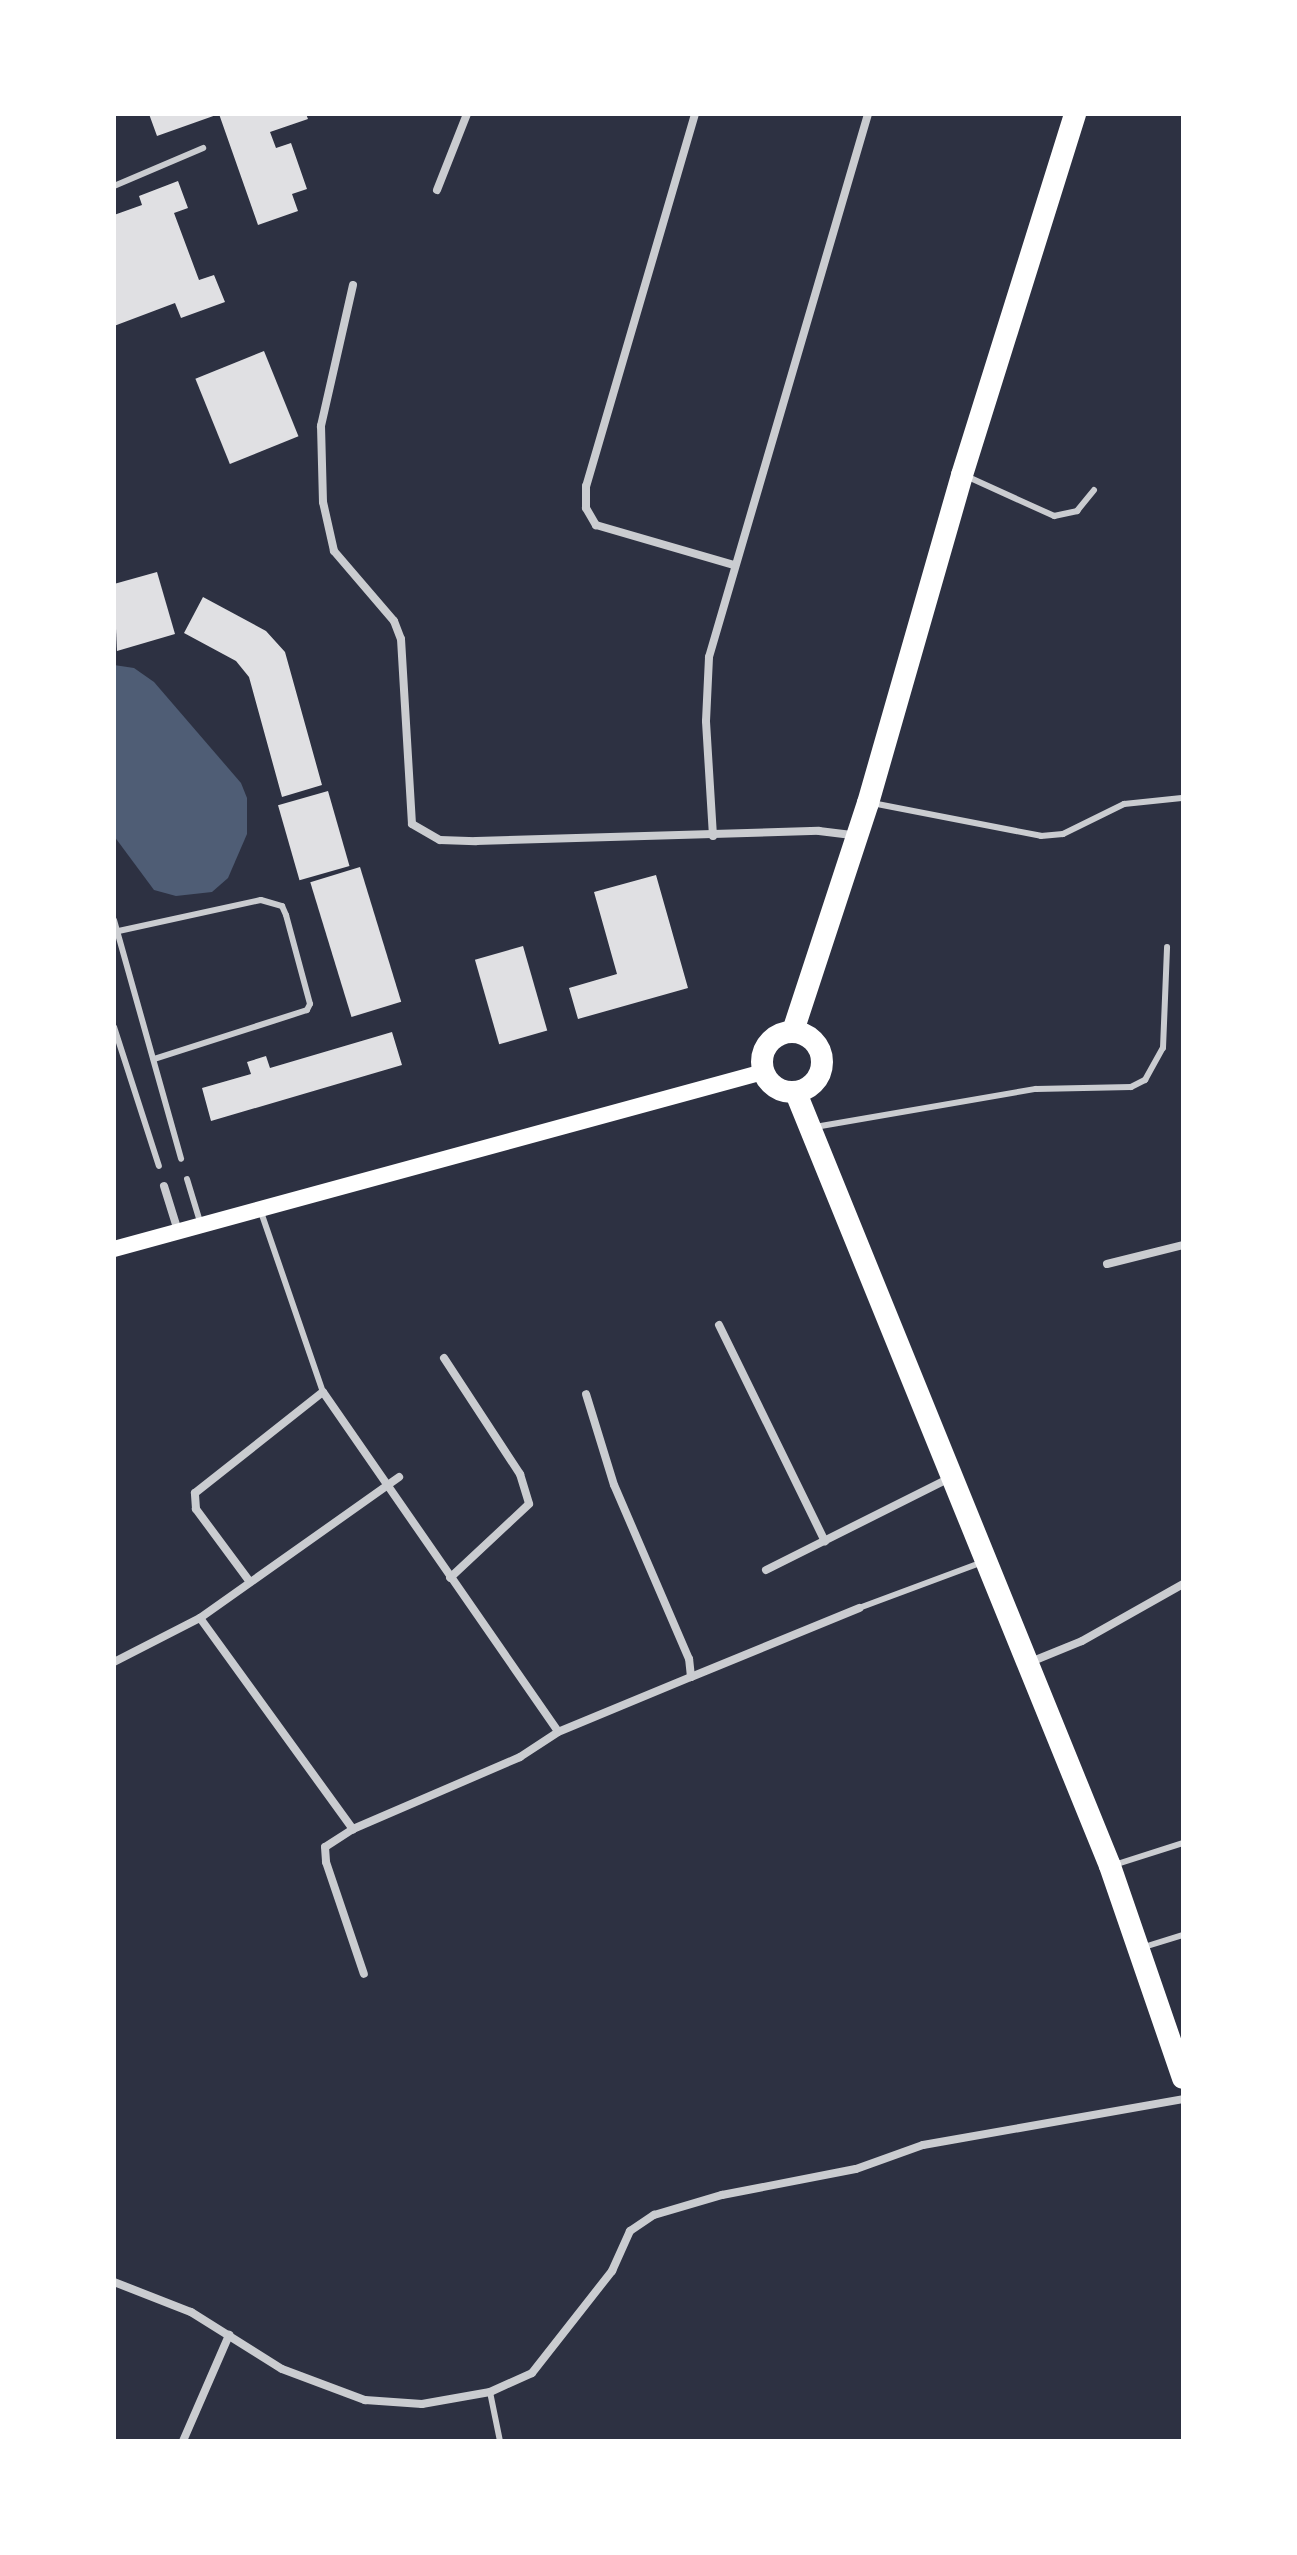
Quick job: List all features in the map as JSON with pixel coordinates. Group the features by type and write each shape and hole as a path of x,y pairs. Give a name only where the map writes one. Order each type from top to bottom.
{"highway":[{"path":"793,1031 858,836 962,475 1075,114"},
{"path":"793,1031 807,1035 822,1060 819,1075 796,1093 782,1091 763,1072 767,1044 793,1031"},
{"path":"796,1093 1110,1866 1183,2078"}],"main road":[{"path":"114,1249 763,1072"}],"street":[{"path":"437,190 467,114"},
{"path":"695,114 586,486 586,508 596,525 734,565"},
{"path":"713,836 706,686 734,565 868,114"},
{"path":"353,285 321,426 323,502 334,551 394,621 401,639 412,824 440,840 713,836 819,831 858,836"},
{"path":"164,1186 179,1231"},
{"path":"1107,1264 1183,1245"},
{"path":"719,1325 825,1541"},
{"path":"444,1358 520,1474 529,1504 450,1578"},
{"path":"250,1582 196,1509 195,1493 323,1392 558,1732"},
{"path":"586,1394 614,1485 689,1659 691,1677"},
{"path":"766,1570 954,1476"},
{"path":"114,1662 200,1618 399,1477"},
{"path":"1028,1663 1082,1641 1183,1584"},
{"path":"364,1974 326,1862 325,1847 353,1829 520,1757 558,1732 859,1608"},
{"path":"200,1618 353,1829"},
{"path":"114,2282 191,2312 282,2369 365,2400 422,2404 490,2392 532,2373 612,2271 630,2231 654,2215 722,2195 856,2169 923,2145 1183,2099"},
{"path":"183,2441 229,2335"}],"lane":[{"path":"114,186 203,148"},
{"path":"962,475 1054,516 1077,511 1094,490"},
{"path":"868,803 1041,836 1063,834 1124,804 1182,798"},
{"path":"116,931 272,900 282,906 296,949 310,1004 307,1010 154,1059"},
{"path":"114,920 181,1159"},
{"path":"812,1128 1036,1089 1131,1087 1145,1080 1163,1048 1167,947"},
{"path":"114,1027 159,1166"},
{"path":"187,1179 201,1225"},
{"path":"259,1208 323,1392"},
{"path":"859,1608 987,1561"},
{"path":"1110,1866 1183,1843"},
{"path":"1140,1948 1183,1935"},
{"path":"490,2392 500,2441"}],"water":[{"path":"114,665 134,668 154,682 241,783 247,798 247,834 228,878 212,892 176,896 154,890 114,836"}],"building":[{"path":"149,114 219,114 157,136"},
{"path":"219,114 306,114 308,119 270,132 276,148 291,143 307,189 292,194 298,211 258,225"},
{"path":"178,181 188,208 174,213 199,280 214,275 225,302 181,318 175,303 114,326 114,215 142,205 139,196"},
{"path":"264,351 298,436 230,464 195,379"},
{"path":"157,572 175,634 117,651 114,584"},
{"path":"203,597 266,631 285,652 322,785 282,797 249,677 236,661 184,633"},
{"path":"328,791 349,866 300,880 278,805"},
{"path":"360,867 401,1002 351,1017 310,882"},
{"path":"656,875 688,988 578,1019 569,988 617,974 594,892"},
{"path":"523,946 547,1031 499,1044 475,960"},
{"path":"392,1032 402,1065 211,1121 202,1088 251,1074 247,1062 266,1056 270,1068"}]}
